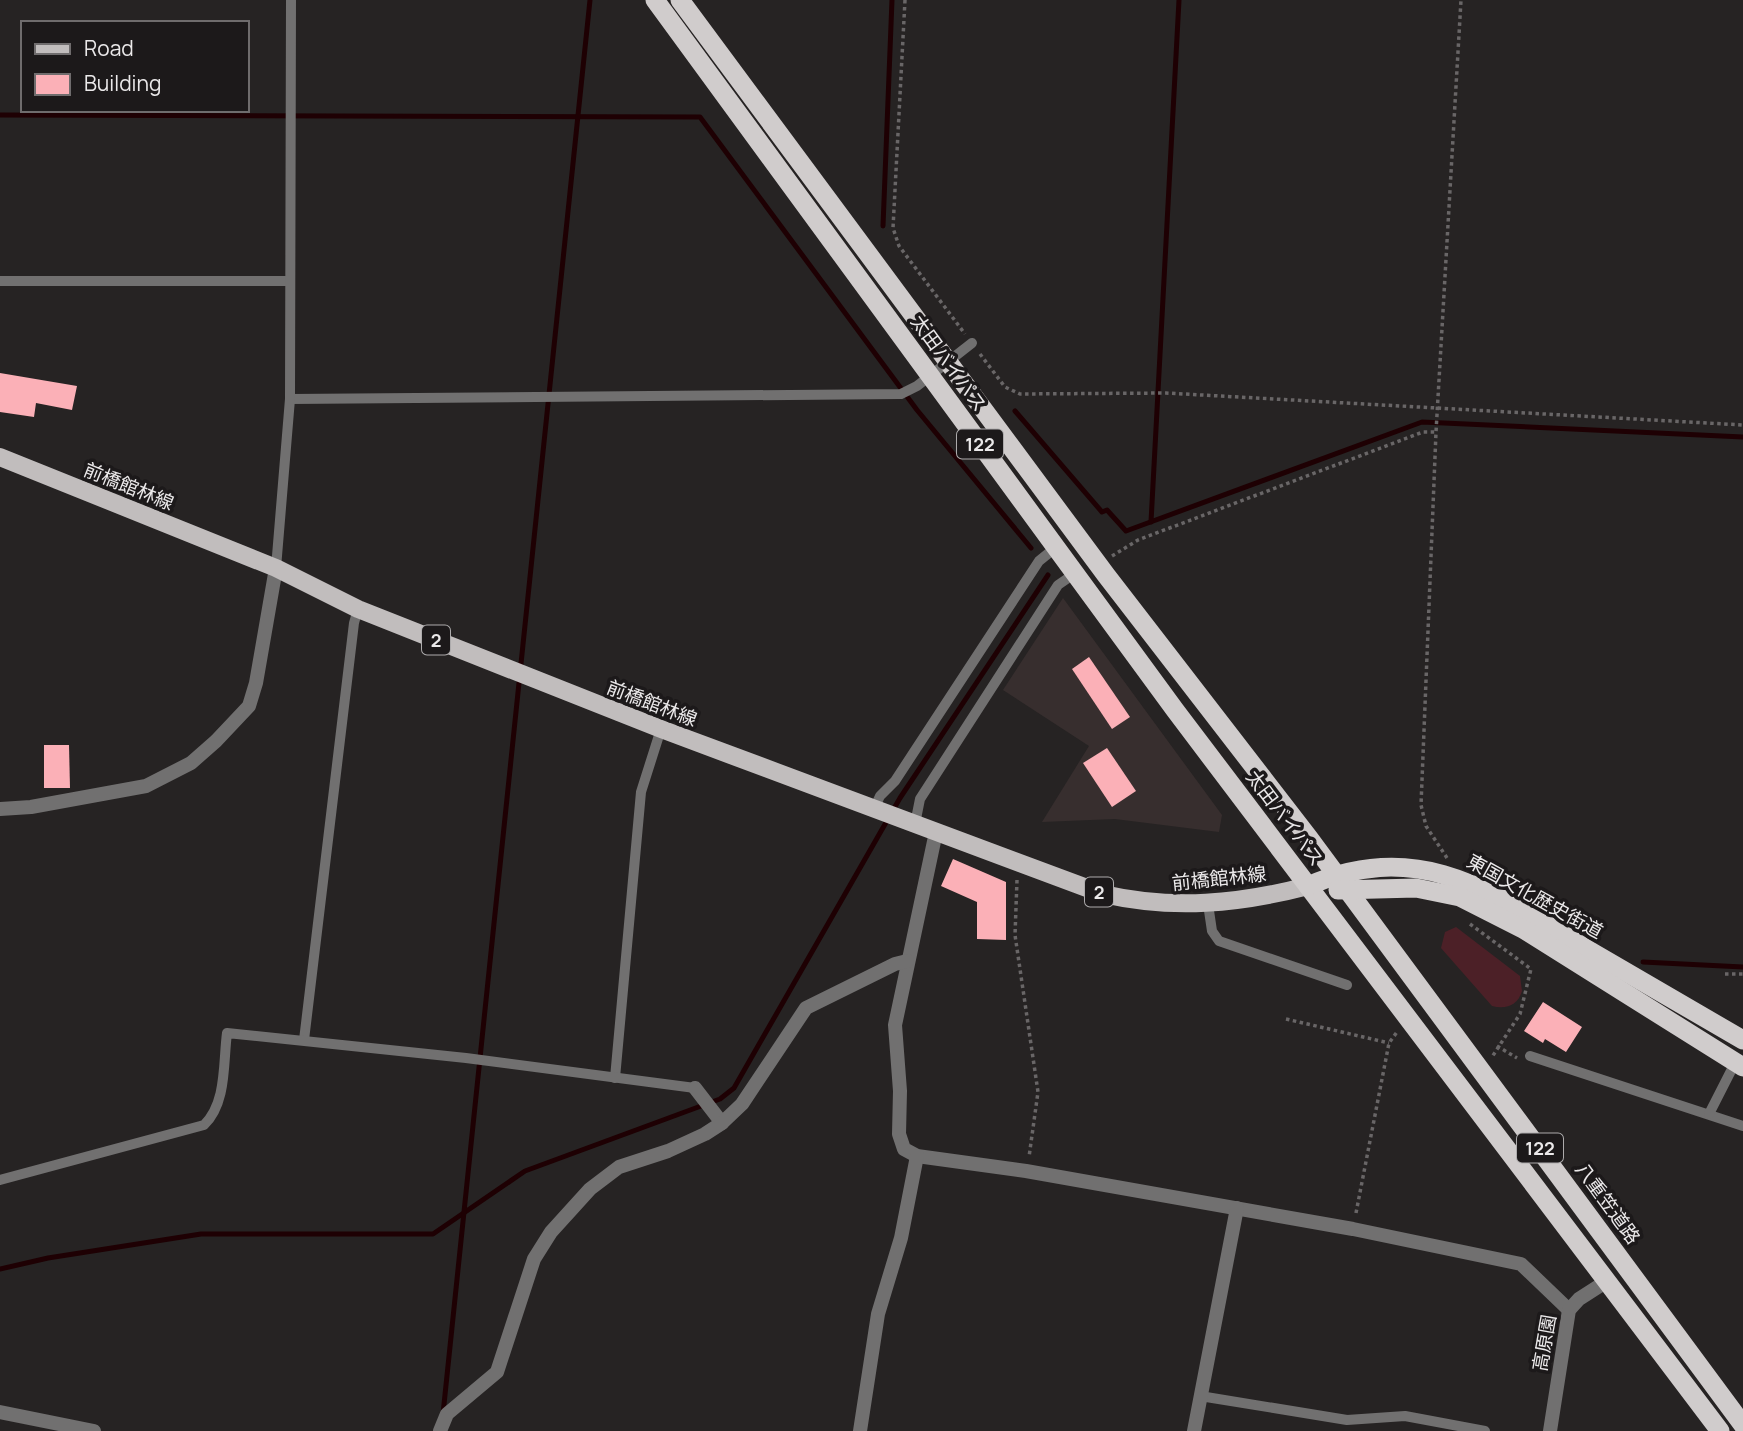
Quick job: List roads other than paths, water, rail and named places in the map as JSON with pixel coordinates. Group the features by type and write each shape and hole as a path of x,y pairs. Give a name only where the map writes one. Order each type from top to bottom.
{"highway":[{"name":"太田バイパス","path":"655,0 1074,574 1308,886"},
{"name":"太田バイパス","path":"680,0 1098,564 1183,671 1335,874"},
{"name":"東国文化歴史街道","path":"1308,886 1335,874 1395,867 1452,876 1501,899 1743,1040"},
{"name":"八重笠道路","path":"1335,874 1743,1425"},
{"name":"東国文化歴史街道","path":"1308,886 1347,892 1416,888 1460,897 1523,929 1739,1065"},
{"name":"122","path":"1308,886 1720,1431"}],"main road":[{"name":"前橋館林線","path":"0,457 276,568 358,609 662,729 1023,865 1134,901 1208,904 1308,886"}],"street":[{"path":"0,809 32,807 146,786 191,763 249,706 256,683 276,568"},
{"path":"936,832 895,1025 900,1091 899,1134 904,1149 918,1156 1026,1171 1353,1229 1521,1265 1569,1310"},
{"path":"457,1431 441,1428 455,1406 497,1372 534,1259 543,1243 574,1206 605,1176 619,1167 680,1145 718,1116 742,1104 806,1008 895,964 908,961"},
{"path":"699,1090 718,1116"},
{"path":"860,1431 878,1314 901,1238 918,1156"},
{"path":"1194,1431 1237,1208"},
{"name":"高原園","path":"1550,1431 1569,1310 1579,1299 1607,1281"},
{"path":"0,1412 94,1431"}],"lane":[{"path":"276,568 290,399 291,0"},
{"path":"0,281 289,281"},
{"path":"290,399 892,395 910,391 972,343"},
{"path":"876,809 880,796 895,781 1039,561 1055,548"},
{"path":"908,821 957,737 1058,585 1074,574"},
{"path":"304,1040 354,622 358,609"},
{"path":"615,1078 641,792 662,729"},
{"path":"1208,904 1212,931 1219,941 1347,985"},
{"path":"0,1180 204,1125 215,1114 219,1102 227,1033 304,1040 699,1090"},
{"path":"1526,1059 1743,1126"},
{"path":"1709,1114 1739,1065"},
{"path":"1200,1396 1347,1420 1405,1416 1485,1431"}],"waterway":[{"path":"443,1414 590,0"},
{"path":"883,226 892,0"},
{"path":"1151,522 1179,0"},
{"path":"0,115 700,117 917,410 1031,548"},
{"path":"1015,411 1102,512 1107,510 1126,531 1422,422 1743,437"},
{"path":"0,1269 48,1258 201,1234 433,1234 525,1171 720,1099 734,1088 900,798 1048,575"},
{"path":"1643,962 1743,967"}]}
